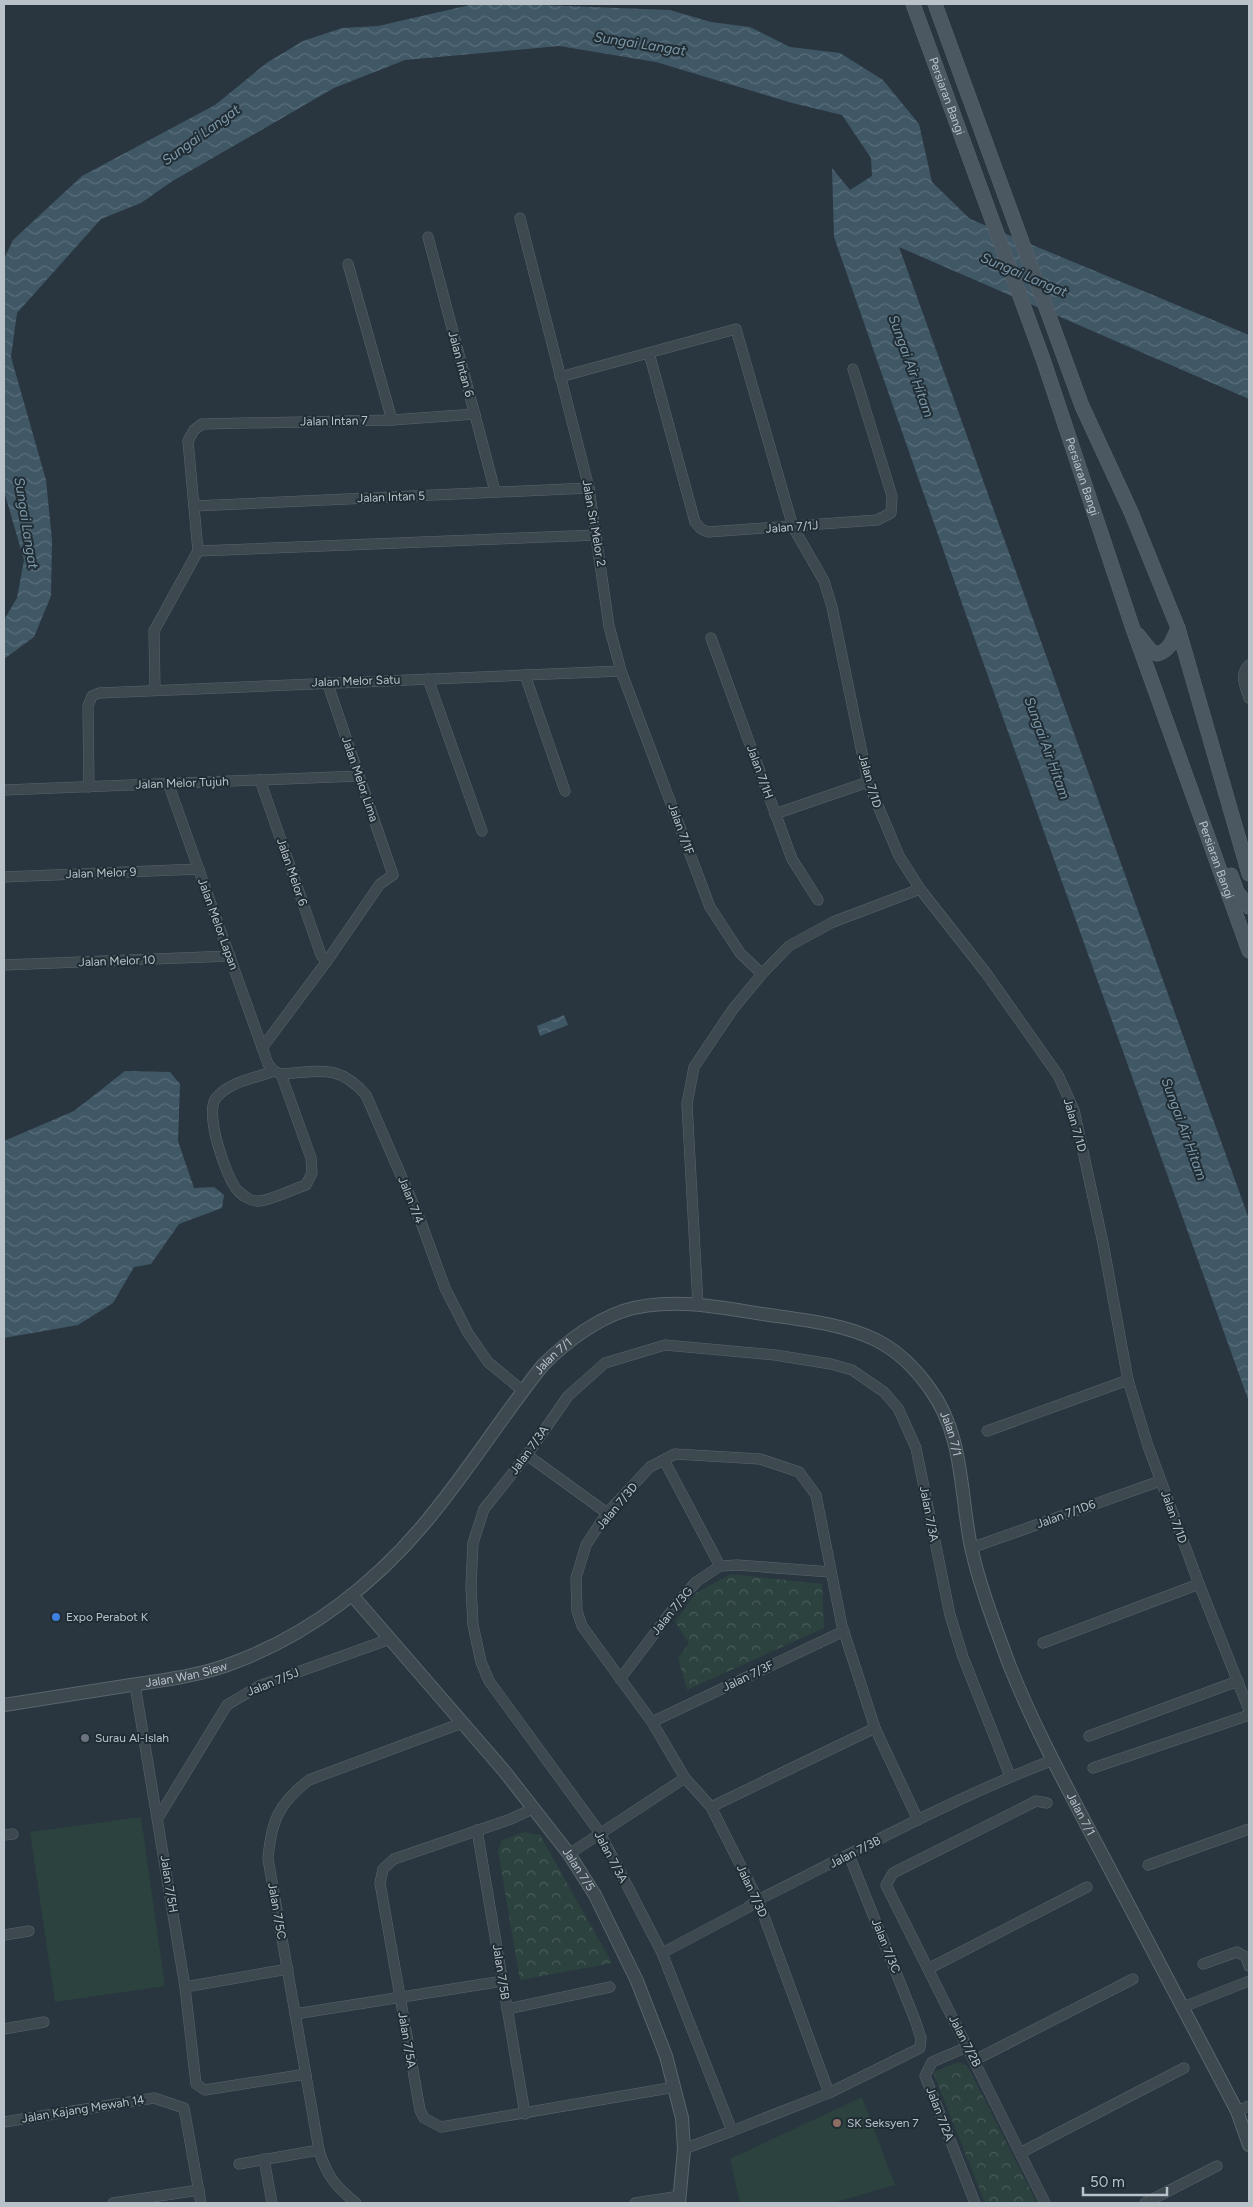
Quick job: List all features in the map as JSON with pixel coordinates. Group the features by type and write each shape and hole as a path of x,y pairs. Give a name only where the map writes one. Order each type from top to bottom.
{"main road":[{"name":"Persiaran Bangi","path":"913,4 1043,359 1154,690 1249,951"},
{"name":"Persiaran Bangi","path":"935,4 1012,209 1082,406 1131,512 1178,628 1249,874"},
{"path":"1132,626 1150,650 1157,654 1166,650 1178,628"},
{"path":"1154,690 1174,720 1237,892 1249,907"}],"street":[{"name":"Jalan Sri Melor 2","path":"520,218 589,488 609,626 622,671"},
{"name":"Jalan Intan 6","path":"428,237 495,491"},
{"path":"348,264 392,420"},
{"name":"Jalan 7/1D","path":"649,353 736,329 793,527 824,581 832,607 868,782 899,856 920,889 986,974 1058,1075 1074,1110 1103,1243 1128,1380 1160,1481 1198,1584 1249,1710"},
{"path":"560,377 649,353"},
{"name":"Jalan 7/1J","path":"649,353 695,522 700,529 708,532 877,520 891,513 892,496 853,369"},
{"name":"Jalan Intan 7","path":"194,506 188,441 194,430 202,424 392,420 475,414"},
{"name":"Jalan Intan 5","path":"194,506 589,488"},
{"path":"155,689 154,631 198,551 194,506"},
{"path":"198,551 597,535"},
{"name":"Jalan 7/1H","path":"711,638 792,859 818,900"},
{"path":"1249,665 1244,672 1243,680 1249,698"},
{"name":"Jalan Melor Satu","path":"89,787 88,706 92,696 155,689 622,671"},
{"name":"Jalan 7/1F","path":"622,671 710,907 740,953 762,974"},
{"path":"525,675 565,790"},
{"path":"428,678 482,832"},
{"name":"Jalan Melor Lima","path":"327,682 394,875 380,884 327,961"},
{"name":"Jalan Melor Tujuh","path":"4,790 359,776"},
{"name":"Jalan Melor 6","path":"260,780 321,955 327,961"},
{"path":"776,814 868,782"},
{"name":"Jalan Melor Lapan","path":"168,783 262,1048 274,1070 311,1158 312,1173 306,1185 258,1201 248,1198 238,1191 231,1178 213,1128 211,1113 215,1099 226,1090 274,1070"},
{"name":"Jalan Melor 9","path":"4,877 199,869"},
{"path":"698,1305 687,1104 694,1067 733,1009 762,974 789,946 833,922 920,889"},
{"name":"Jalan Melor 10","path":"4,965 230,956"},
{"path":"262,1048 327,961"},
{"name":"Jalan 7/4","path":"274,1070 336,1072 353,1081 366,1095 419,1217 445,1288 468,1333 488,1362 522,1391"},
{"name":"Jalan 7/1","path":"352,1595 388,1564 426,1522 522,1391 562,1346 602,1320 625,1310 652,1305 698,1305 817,1322 860,1333 887,1347 913,1367 931,1389 945,1413 956,1444 972,1548 991,1614 1010,1667 1053,1760 1237,2111 1249,2145"},
{"name":"Jalan 7/3A","path":"732,2130 662,1953 600,1834 489,1682 481,1662 473,1625 470,1586 473,1543 484,1508 527,1455 568,1396 605,1362 665,1346 775,1355 852,1370 884,1392 898,1408 916,1448 950,1615 963,1657 1010,1776"},
{"path":"986,1431 1128,1380"},
{"name":"Jalan 7/3D","path":"829,2093 758,1900 711,1807 685,1778 652,1722 582,1626 577,1611 576,1595 580,1560 586,1545 607,1513 650,1467 675,1454 760,1459 799,1472 816,1496 830,1572 844,1630 875,1728 918,1820"},
{"path":"527,1455 607,1513"},
{"path":"664,1460 720,1566 737,1565 830,1572"},
{"name":"Jalan 7/1D6","path":"972,1548 1160,1481"},
{"name":"Jalan 7/3G","path":"620,1679 679,1601 696,1582 720,1566"},
{"path":"1043,1643 1198,1584"},
{"name":"Jalan 7/5","path":"352,1595 534,1808 569,1854 595,1895 656,2024 675,2087 682,2118 684,2149 680,2199"},
{"name":"Jalan Wan Siew","path":"4,1705 205,1672 238,1661 287,1639 352,1595"},
{"name":"Jalan 7/3F","path":"652,1722 844,1630"},
{"name":"Jalan 7/5J","path":"158,1818 227,1705 259,1686 390,1639"},
{"path":"1089,1736 1238,1681"},
{"name":"Jalan 7/5H","path":"135,1685 185,1987 196,2084 205,2090 306,2074"},
{"path":"1093,1768 1249,1715"},
{"name":"Jalan 7/5C","path":"356,2203 335,2186 324,2169 319,2150 268,1859 271,1829 294,1791 319,1774 462,1723"},
{"path":"711,1807 875,1728"},
{"name":"Jalan 7/3B","path":"662,1953 747,1908 758,1900 918,1820 1010,1776 1053,1760"},
{"path":"569,1854 685,1778"},
{"name":"Jalan 7/2B","path":"1045,2203 975,2060 888,1891 887,1880 893,1873 1036,1801 1047,1803"},
{"name":"Jalan 7/5A","path":"534,1808 394,1859 383,1870 380,1883 420,2110 424,2118 441,2127 675,2087"},
{"path":"1148,1865 1249,1829"},
{"name":"Jalan 7/5B","path":"477,1830 525,2114"},
{"name":"Jalan 7/3C","path":"829,2093 920,2048 920,2038 915,2020 849,1855"},
{"path":"928,1969 1087,1887"},
{"path":"4,1935 29,1931"},
{"path":"1203,1964 1237,1952 1246,1957 1249,1966"},
{"path":"185,1987 288,1969"},
{"path":"975,2060 1133,1979"},
{"path":"295,2014 503,1981"},
{"path":"1183,2007 1249,1981"},
{"path":"507,2009 610,1987"},
{"path":"4,2029 44,2022"},
{"name":"Jalan 7/2A","path":"968,2047 932,2062 926,2076 975,2203"},
{"path":"1020,2153 1184,2068"},
{"path":"684,2149 829,2093"},
{"name":"Jalan Kajang Mewah 14","path":"4,2122 154,2098 184,2108 201,2203"},
{"path":"1237,2111 1249,2106"},
{"path":"239,2164 319,2150"},
{"path":"264,2159 272,2203"},
{"path":"1145,2203 1217,2166"},
{"path":"113,2203 199,2190"},
{"path":"635,2203 680,2199"}],"green space":[{"path":"731,1574 822,1584 824,1628 687,1690 678,1658 689,1643 675,1622 696,1593"},
{"path":"141,1817 165,1986 55,2002 30,1832"},
{"path":"524,1832 540,1835 612,1963 520,1980 498,1851 502,1840"},
{"path":"959,2062 968,2067 1037,2203 985,2203 933,2072"},
{"name":"SK Seksyen 7","path":"862,2097 895,2185 833,2203 740,2203 730,2159"}],"water":[{"path":"514,4 670,10 711,22 750,27 790,47 840,53 883,80 919,124 932,182 970,219 1249,335 1249,399 899,247 1249,1219 1249,1402 965,612 834,237 832,168 850,190 872,176 871,158 842,115 792,103 656,62 559,46 405,60 334,88 171,182 141,203 101,219 17,313 11,357 46,480 52,540 51,596 34,637 4,659 4,620 17,598 24,560 4,491 4,259 13,240 82,176 215,105 268,62 303,41 342,28 378,26 470,5"},
{"path":"564,1015 568,1025 540,1036 537,1026"},
{"path":"125,1071 170,1072 180,1084 178,1141 194,1188 214,1187 224,1195 222,1208 179,1224 151,1264 134,1267 113,1303 78,1325 4,1338 4,1141 74,1111"}],"place":[{"name":"Expo Perabot K","path":"56,1617"},
{"name":"Surau Al-Islah","path":"85,1738"},
{"name":"SK Seksyen 7","path":"837,2123"}],"water label":[{"name":"Sungai Langat","path":"640,44"},
{"name":"Sungai Langat","path":"201,135"},
{"name":"Sungai Langat","path":"1024,275"},
{"name":"Sungai Air Hitam","path":"911,366"},
{"name":"Sungai Langat","path":"26,523"},
{"name":"Sungai Air Hitam","path":"1047,748"},
{"name":"Sungai Air Hitam","path":"1184,1129"}]}
